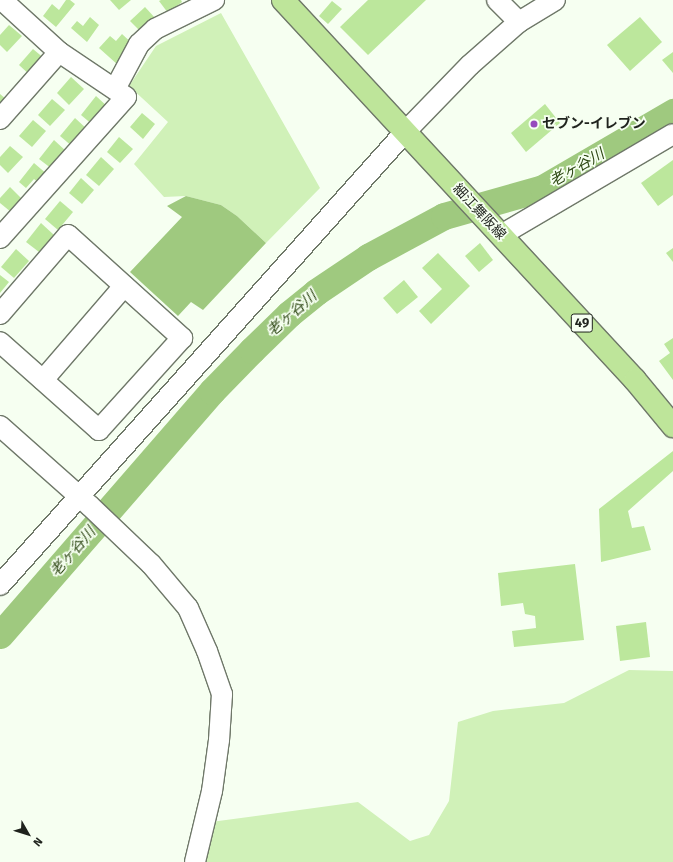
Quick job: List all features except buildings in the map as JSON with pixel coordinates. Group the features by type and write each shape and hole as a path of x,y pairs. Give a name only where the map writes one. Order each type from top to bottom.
{"main road":[{"name":"細江舞阪線","path":"283,0 461,194 635,380 673,426"}],"street":[{"path":"0,238 126,97 60,52 1,0"},
{"path":"115,90 139,44 155,29 214,0"},
{"path":"497,0 519,22"},
{"path":"0,585 84,501 404,132 470,65 519,22 554,0"},
{"path":"0,119 60,52"},
{"path":"494,229 673,134"},
{"path":"0,314 68,236 182,338 99,430 0,342"},
{"path":"43,380 124,286"},
{"path":"0,426 84,501 151,564 188,608 207,652 222,694 219,740 212,791 195,862"}],"shaded area":[{"path":"221,13 320,188 266,243 237,216 221,205 186,196 164,197 134,164 168,122 129,86 156,46"},
{"path":"186,196 221,205 237,216 266,243 203,310 191,302 178,316 130,272 182,217 167,206"},
{"path":"629,670 673,671 673,862 201,862 211,822 358,802 410,841 429,835 449,801 458,722 493,711 564,703"}],"waterway":[{"name":"老ヶ谷川","path":"0,635 212,391 289,314 316,292 368,257 444,216 543,188 673,112"}],"place":[{"name":"セブン-イレブン","path":"534,124"}]}
